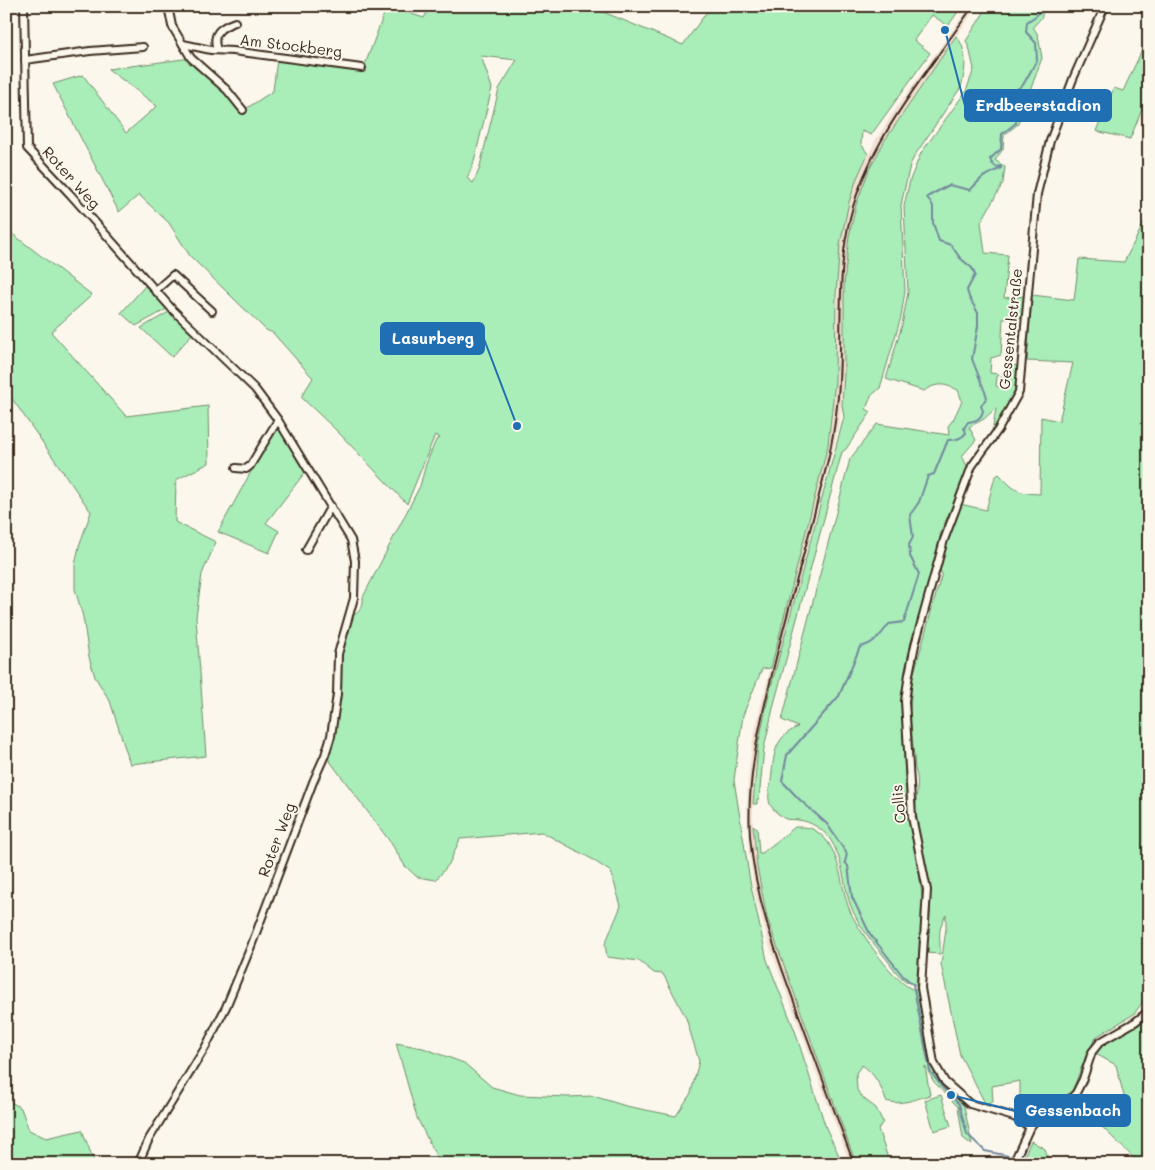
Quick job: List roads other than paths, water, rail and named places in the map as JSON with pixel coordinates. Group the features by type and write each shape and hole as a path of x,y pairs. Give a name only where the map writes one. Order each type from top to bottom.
{"street":[{"name":"Roter Weg","path":"24,6 27,148 172,309 255,389 278,420 351,540 355,561 354,598 338,654 337,694 326,756 313,782 226,1007 205,1048 149,1139 138,1164"},
{"path":"168,6 172,26 191,58 228,90 243,110"},
{"name":"Gessentalstraße","path":"915,645 944,540 972,466 998,430 1019,392 1037,194 1050,141 1073,79 1105,6"},
{"name":"Am Stockberg","path":"217,50 216,32 235,22"},
{"name":"Am Stockberg","path":"183,44 362,68"},
{"path":"25,60 90,51 143,47"},
{"path":"155,291 173,275 212,311"},
{"path":"236,468 246,469 250,466 278,420"},
{"path":"306,550 330,506"},
{"name":"Collis","path":"915,645 906,692 906,728 912,816 927,890 921,988 934,1063 945,1082 970,1104 1014,1117 1030,1127"},
{"path":"1013,1164 1030,1127 1038,1118 1065,1104 1076,1093 1092,1052 1100,1042 1135,1022 1149,1011"}],"waterway":[{"path":"1013,1157 985,1151 967,1134 959,1104 942,1087 930,1071 913,984 903,976 870,934 852,897 848,866 845,862 847,854 827,824 782,781 787,755 839,696 860,647 873,641 889,624 904,622 919,574 910,556 909,545 913,537 910,515 919,502 928,476 934,474 948,440 962,437 966,433 964,428 968,422 978,419 982,414 981,406 987,397 972,359 978,326 978,313 967,290 975,275 972,268 960,258 951,245 939,241 933,223 933,206 927,197 949,185 970,190 983,177 1001,168 1001,166 996,167 990,159 1001,149 1002,134 1016,123 1016,106 1011,100 1010,94 1023,85 1037,60 1036,43 1026,32 1027,22 1037,15 1042,6"},
{"path":"1017,1159 1026,1164"}],"railway":[{"path":"854,1164 784,974 762,906 750,836 749,812 753,765 778,650 833,437 840,361 843,258 850,218 859,189 885,134 919,81 973,6"}],"place":[{"name":"Erdbeerstadion","path":"945,30"},
{"name":"Lasurberg","path":"517,426"},
{"name":"Gessenbach","path":"951,1095"}]}
